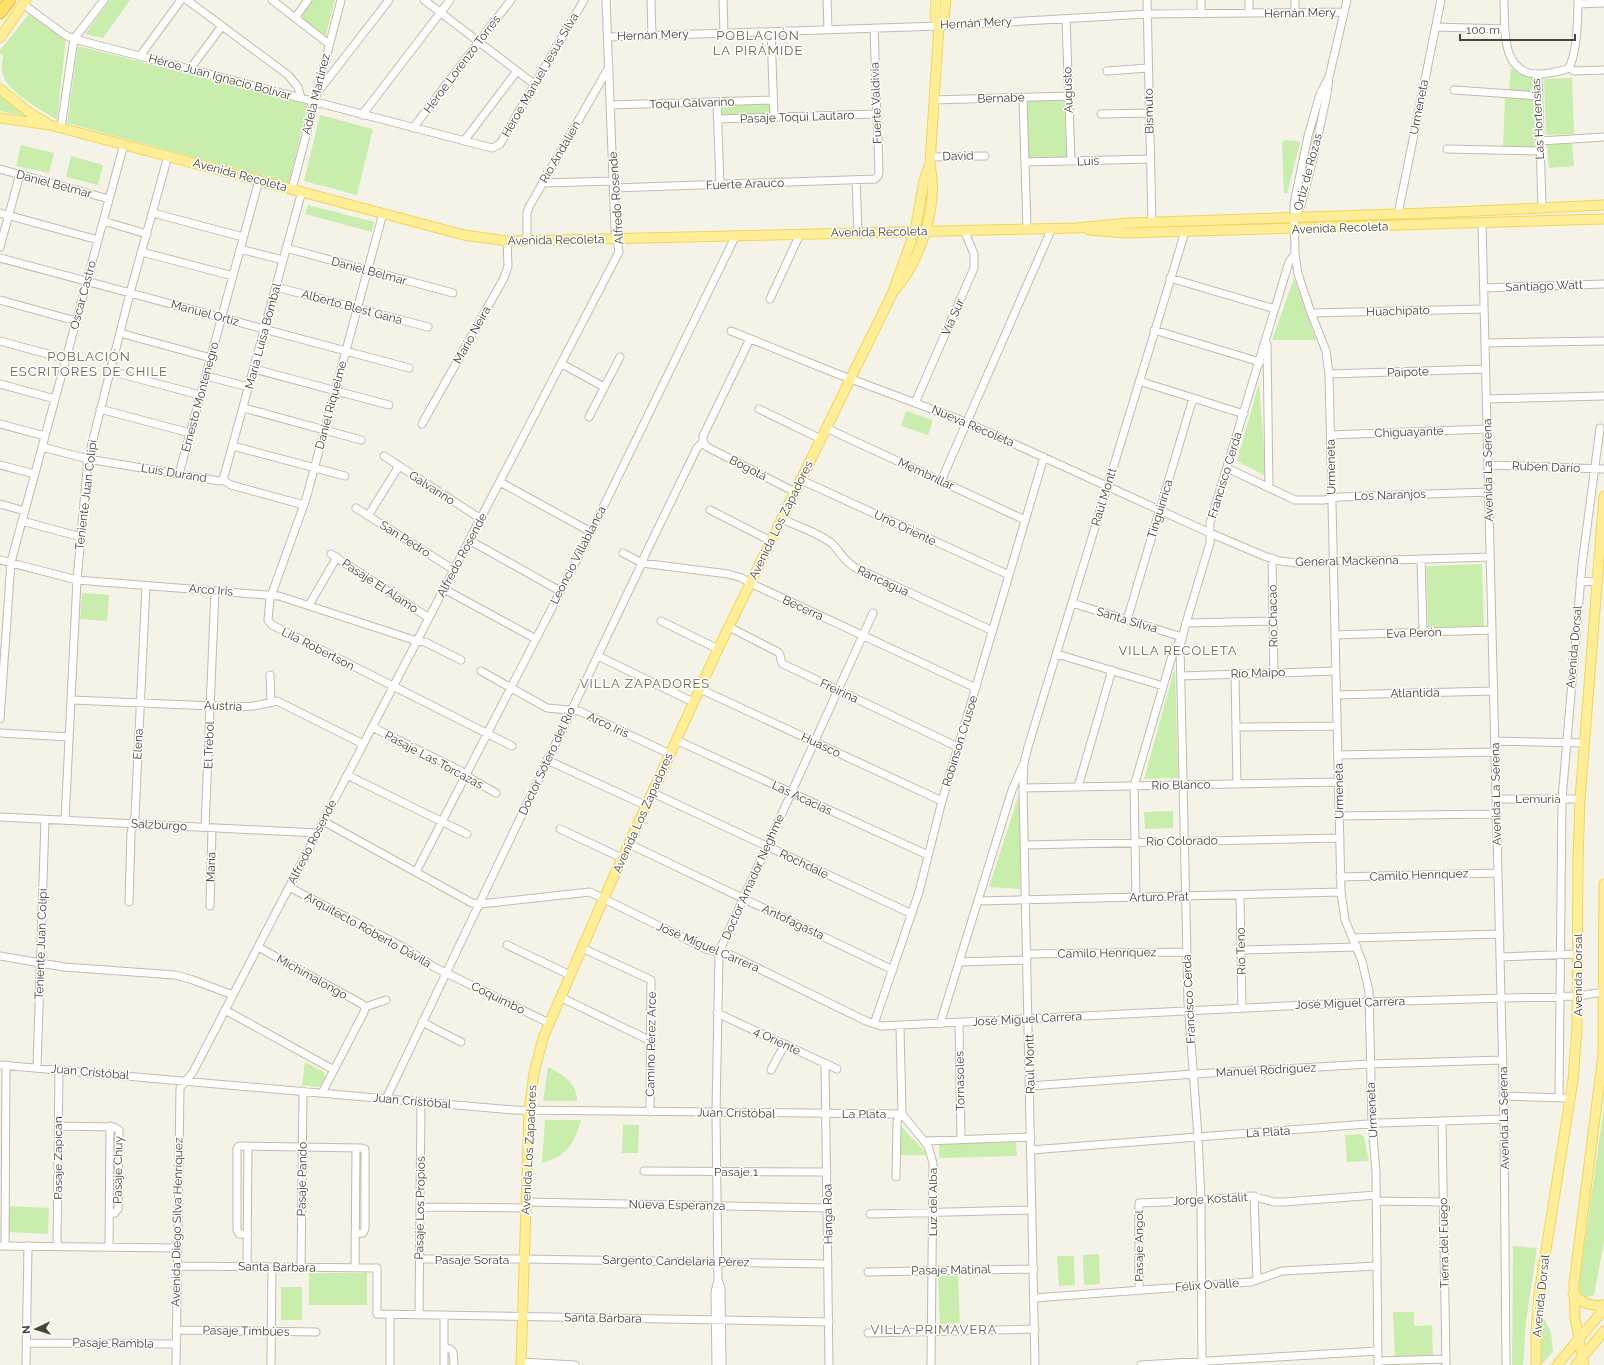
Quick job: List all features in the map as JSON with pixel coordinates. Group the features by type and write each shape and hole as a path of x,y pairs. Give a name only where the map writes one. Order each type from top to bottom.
{"highway":[{"path":"0,13 10,0"}],"main road":[{"name":"Avenida Los Zapadores","path":"936,0 935,16 939,26"},
{"name":"Avenida Los Zapadores","path":"892,294 901,283 917,253 926,230 932,186 930,160 939,26 944,17 946,0"},
{"path":"0,38 24,2"},
{"name":"Avenida Recoleta","path":"1,88 30,113 50,125"},
{"name":"Avenida Recoleta","path":"0,118 61,127 464,235 507,241 926,230 1076,228 1152,223 1604,205"},
{"name":"Avenida Los Zapadores","path":"521,1364 529,1110 534,1073 549,1023 603,900 718,649 892,294 915,231 924,181 930,160"},
{"path":"919,212 921,226 926,230"},
{"path":"1385,226 1394,222 1398,214"},
{"name":"Avenida Recoleta","path":"1076,228 1116,233 1185,232 1604,219"},
{"path":"915,231 919,239 917,253"},
{"name":"Avenida Dorsal","path":"1536,1365 1536,1332 1539,1294 1570,1098 1576,1045 1578,996 1578,861 1580,799 1604,496"},
{"path":"1581,1363 1574,1294 1575,1260 1601,1097 1604,1043 1604,884"},
{"path":"1574,1294 1586,1304 1596,1306 1604,1305"},
{"path":"1557,1365 1604,1309"},
{"path":"1581,1363 1604,1331"}],"street":[{"path":"61,127 74,39 104,0"},
{"path":"140,56 181,0"},
{"path":"187,0 288,75 298,87 301,98"},
{"path":"272,0 329,44"},
{"path":"295,18 308,0"},
{"name":"Adela Martínez","path":"292,189 341,0"},
{"path":"315,99 389,0"},
{"path":"424,0 534,84"},
{"path":"362,114 450,0"},
{"name":"Héroe Lorenzo Torres","path":"413,128 511,0"},
{"name":"Héroe Manuel Jesús Silva","path":"495,148 500,144 584,0"},
{"name":"Alfredo Rosende","path":"185,1081 193,1072 417,640 618,258 619,248 617,239 614,184 606,0"},
{"path":"651,0 652,35"},
{"path":"723,0 724,33"},
{"path":"827,0 828,29"},
{"name":"Bismuto","path":"1147,0 1152,223"},
{"path":"1201,0 1201,14"},
{"path":"1249,0 1249,13"},
{"path":"1295,0 1295,13"},
{"name":"Ortiz de Rozas","path":"1295,218 1301,205 1313,159 1327,94 1329,77 1347,0"},
{"name":"Urmeneta","path":"1398,214 1441,0"},
{"name":"Las Hortensias","path":"1504,0 1505,29 1509,57 1515,65 1528,72 1538,74 1542,207"},
{"name":"Héroe Juan Ignacio Bolívar","path":"24,2 65,34 74,39 301,98 315,99 413,128 489,148 495,148"},
{"path":"1538,74 1562,72 1569,68 1573,62 1578,2 1604,3"},
{"name":"Hernán Mery","path":"608,37 939,26 1147,14 1344,12"},
{"name":"Augusto","path":"1066,19 1071,161"},
{"path":"190,69 222,26"},
{"path":"1436,27 1505,29"},
{"name":"Fuerte Valdivia","path":"874,28 878,172 876,178"},
{"path":"771,31 774,117"},
{"name":"Río Andalién","path":"527,241 527,210 609,67"},
{"path":"1107,70 1148,68"},
{"path":"1569,68 1574,71 1604,70"},
{"path":"464,141 517,71"},
{"path":"1454,90 1539,96"},
{"name":"Bernabé","path":"934,100 1069,96"},
{"path":"1023,98 1027,229"},
{"name":"Toqui Galvarino","path":"610,105 774,100"},
{"path":"717,102 720,184"},
{"path":"1100,114 1149,113"},
{"name":"Pasaje Toqui Lautaro","path":"718,119 876,114"},
{"path":"1540,141 1604,137"},
{"name":"Óscar Castro","path":"0,719 8,582 11,562 124,144"},
{"path":"1447,149 1540,152"},
{"name":"Teniente Juan Colipí","path":"65,820 77,580 88,459 130,293 168,156"},
{"name":"David","path":"930,160 985,156"},
{"name":"Luis","path":"1025,162 1150,158"},
{"name":"Daniel Belmar","path":"0,169 109,199"},
{"path":"0,247 20,174"},
{"name":"Fuerte Arauco","path":"543,183 720,184 873,180 876,178"},
{"name":"Ernesto Montenegro","path":"179,474 259,180"},
{"path":"856,180 858,232"},
{"name":"María Luisa Bombal","path":"223,480 244,408 302,191"},
{"path":"0,213 98,240"},
{"path":"152,213 243,237"},
{"name":"Daniel Riquelme","path":"271,595 304,505 383,213"},
{"name":"Urmeneta","path":"1295,218 1295,254 1298,274 1311,314 1326,351 1329,374 1340,877 1343,911 1365,970 1369,1002 1372,1124 1376,1164 1378,1363"},
{"path":"102,222 147,234"},
{"name":"Avenida La Serena","path":"1482,223 1504,1096 1506,1365"},
{"path":"941,481 1052,228"},
{"name":"Vía Sur","path":"915,403 974,268 974,254 964,230"},
{"name":"Raúl Montt","path":"940,1024 1015,782 1024,763 1154,330 1185,232"},
{"path":"770,299 800,234"},
{"name":"Leoncio Villablanca","path":"416,872 591,532 736,235"},
{"name":"Mario Neira","path":"422,424 504,278 508,266 507,241"},
{"name":"Daniel Belmar","path":"286,248 452,293"},
{"path":"240,249 283,260"},
{"path":"142,252 233,276"},
{"name":"Francisco Cerda","path":"1202,1363 1201,1199 1189,1011 1180,655 1182,637 1210,543 1210,523 1260,362 1289,262 1295,254"},
{"name":"Manuel Ortiz","path":"0,258 409,368"},
{"path":"1170,278 1275,309"},
{"name":"Santiago Watt","path":"1484,288 1604,284"},
{"name":"Alberto Blest Gana","path":"276,287 428,327"},
{"path":"0,300 76,321"},
{"name":"Huachipato","path":"1311,314 1484,309"},
{"path":"1154,330 1260,362"},
{"name":"Nueva Recoleta","path":"731,331 850,379 966,422 1210,533"},
{"path":"120,333 211,358"},
{"name":"Francisco Cerda","path":"1267,337 1269,488"},
{"name":"Doctor Sótero del Río","path":"386,1098 480,904 696,448 703,442 703,436 750,339"},
{"path":"0,341 66,359"},
{"path":"1485,343 1604,341"},
{"path":"588,417 620,357"},
{"path":"562,364 604,387"},
{"name":"Paipote","path":"1329,374 1486,369"},
{"path":"254,370 389,406"},
{"path":"110,371 200,395"},
{"path":"206,376 249,387"},
{"path":"1139,381 1244,414"},
{"path":"0,384 55,400"},
{"path":"1487,399 1604,396"},
{"name":"Tinguiririca","path":"1127,620 1193,398"},
{"path":"244,408 361,440"},
{"path":"100,409 190,433"},
{"path":"759,409 821,439"},
{"path":"0,424 45,436"},
{"name":"Membrillar","path":"826,428 1025,520"},
{"name":"Avenida Dorsal","path":"1559,1098 1562,799 1580,580 1600,428"},
{"name":"Chiguayante","path":"1331,435 1487,429"},
{"name":"Bogotá","path":"703,442 707,447 795,492"},
{"path":"233,446 345,476"},
{"name":"Luis Durand","path":"42,447 88,459 219,481 223,480 231,485 304,505"},
{"name":"Galvarino","path":"384,456 481,519"},
{"name":"Robinson Crusoe","path":"874,1024 912,914 942,801 1044,457"},
{"path":"0,465 35,474"},
{"name":"Rubén Darío","path":"1488,465 1604,469"},
{"path":"368,516 399,466"},
{"name":"Los Naranjos","path":"1227,468 1295,500 1489,492"},
{"name":"Uno Oriente","path":"801,480 1009,575"},
{"path":"500,482 591,532"},
{"path":"0,504 25,511"},
{"name":"San Pedro","path":"356,508 454,570"},
{"path":"710,510 771,541"},
{"name":"Rancagua","path":"782,519 825,539 847,562 856,568 993,631"},
{"path":"22,521 81,537"},
{"name":"General Mackenna","path":"1210,533 1272,558 1297,563 1490,557"},
{"path":"470,540 560,591"},
{"name":"Becerra","path":"623,553 642,563 728,574 742,578 862,636 976,688"},
{"name":"Pasaje El Álamo","path":"309,605 334,555 429,618"},
{"name":"Río Chacao","path":"1272,558 1274,673"},
{"path":"1421,559 1422,632"},
{"name":"Arco Iris","path":"0,560 77,580 271,595 309,605 425,642 461,660"},
{"path":"1580,580 1596,582"},
{"name":"Elena","path":"129,902 131,833 135,816 146,586"},
{"path":"444,589 536,639"},
{"name":"El Trébol","path":"208,828 210,706 215,591"},
{"name":"Lila Robertson","path":"271,595 268,618 272,625 512,746"},
{"name":"Santa Silvia","path":"1072,603 1182,637"},
{"name":"Doctor Amador Neghme","path":"722,1365 715,1292 718,1280 716,1112 719,952 873,613"},
{"path":"1186,623 1273,620"},
{"path":"661,621 718,649"},
{"name":"Freirina","path":"729,626 778,652 780,655 780,661 783,664 958,747"},
{"name":"Eva Perón","path":"1335,635 1492,630"},
{"name":"Francisco Cerda","path":"1136,897 1134,786 1172,656 1182,637"},
{"path":"1057,654 1163,686"},
{"path":"598,656 694,702"},
{"path":"1078,787 1112,670"},
{"name":"Arco Iris","path":"481,671 547,708 572,709 579,711 670,754"},
{"name":"Río Maipo","path":"1181,676 1336,671"},
{"path":"1236,674 1237,784"},
{"path":"270,675 271,701"},
{"name":"Huasco","path":"700,689 942,801"},
{"name":"Atlantida","path":"1336,695 1494,691"},
{"name":"Austria","path":"71,700 246,707 277,701 283,702 363,744"},
{"path":"1236,727 1337,726"},
{"name":"Pasaje Las Torcazas","path":"372,727 461,771 473,780 496,793"},
{"path":"0,733 69,736"},
{"name":"Las Acacias","path":"676,740 928,855"},
{"path":"1495,741 1585,743"},
{"path":"1338,755 1495,752"},
{"path":"547,760 647,806"},
{"name":"Raúl Montt","path":"1024,763 1023,788 1035,1365"},
{"path":"347,775 467,834"},
{"name":"Río Blanco","path":"1023,788 1338,782"},
{"name":"Rochdale","path":"653,793 912,914"},
{"name":"Lemuria","path":"1496,799 1580,799"},
{"path":"1339,816 1497,814"},
{"name":"Salzburgo","path":"0,817 317,833"},
{"name":"Teniente Juan Colipí","path":"36,1068 45,819"},
{"path":"323,821 472,903 480,904"},
{"name":"María","path":"208,828 210,906"},
{"path":"560,829 622,858"},
{"name":"Río Colorado","path":"1025,845 1340,838"},
{"name":"Antofagasta","path":"629,844 893,970"},
{"name":"Camilo Henríquez","path":"1340,877 1498,873"},
{"name":"Arquitecto Roberto Dávila","path":"289,887 405,948 446,973"},
{"name":"José Miguel Carrera","path":"480,904 585,892 592,893 603,900 706,949 731,955 874,1024 888,1026 1369,1002 1578,996 1604,992"},
{"name":"Arturo Prat","path":"978,901 1341,892"},
{"name":"Río Teno","path":"1240,895 1242,1008"},
{"path":"1352,938 1500,934"},
{"path":"507,944 570,975"},
{"name":"Michimalongo","path":"258,947 365,1007"},
{"path":"1241,950 1357,947"},
{"name":"Camino Pérez Arce","path":"582,948 651,980 650,1112"},
{"name":"Camilo Henríquez","path":"959,962 1027,957 1187,952"},
{"path":"1500,957 1578,954"},
{"path":"0,956 74,968 175,975 194,980 233,995"},
{"name":"Coquimbo","path":"446,973 549,1023"},
{"path":"560,997 651,1041"},
{"path":"322,1093 365,1010 365,1007 386,1000"},
{"path":"225,1010 334,1070"},
{"name":"4 Oriente","path":"717,1013 837,1068"},
{"path":"422,1022 461,1042"},
{"name":"Tornasoles","path":"959,1023 961,1139"},
{"path":"896,1176 897,1123 898,1118 902,1114 900,1026"},
{"path":"771,1070 784,1044"},
{"name":"Manuel Rodríguez","path":"1030,1086 1194,1074 1370,1064 1503,1060"},
{"name":"Hanga Roa","path":"825,1063 829,1365"},
{"path":"3,1065 2,1246 177,1248"},
{"name":"Juan Cristóbal","path":"3,1065 421,1102 529,1110 826,1114"},
{"name":"Pasaje Zapicán","path":"57,1246 58,1070"},
{"name":"Avenida Diego Silva Henríquez","path":"176,1365 179,1091 185,1081"},
{"name":"Pasaje Pando","path":"302,1267 303,1091"},
{"path":"1504,1096 1570,1098"},
{"name":"Pasaje Los Propios","path":"419,1315 421,1102"},
{"name":"La Plata","path":"826,1114 902,1114"},
{"name":"Luz del Alba","path":"902,1114 924,1141 930,1152 933,1163 931,1365"},
{"name":"La Plata","path":"1031,1150 1372,1124 1504,1119"},
{"name":"Tierra del Fuego","path":"1442,1121 1446,1362"},
{"name":"Pasaje Chuy","path":"58,1126 110,1126 116,1127 119,1132 118,1209 115,1213 109,1214 109,1247"},
{"path":"924,1141 1031,1137"},
{"path":"247,1267 248,1146"},
{"path":"248,1234 239,1234 237,1230 238,1147 248,1146 365,1149 366,1229 363,1233 355,1234"},
{"path":"355,1268 356,1148"},
{"name":"Pasaje 1","path":"644,1171 827,1172"},
{"path":"1254,1196 1257,1280"},
{"name":"Jorge Kostalit","path":"1139,1202 1254,1196 1274,1202 1376,1198 1443,1202"},
{"name":"Pasaje Angol","path":"1139,1202 1139,1290"},
{"name":"Nueva Esperanza","path":"420,1206 526,1205 828,1208"},
{"path":"870,1214 1032,1210"},
{"path":"26,1365 28,1246"},
{"name":"Pasaje Sorata","path":"419,1260 524,1259"},
{"name":"Sargento Candelaria Pérez","path":"524,1259 828,1264"},
{"name":"Santa Bárbara","path":"177,1266 377,1268 377,1314 829,1322"},
{"name":"Félix Ovalle","path":"1034,1298 1257,1280 1282,1271 1377,1266"},
{"path":"271,1365 272,1267"},
{"name":"Pasaje Matinal","path":"868,1272 1034,1269"},
{"path":"390,1314 390,1365"},
{"path":"444,1315 444,1365"},
{"name":"Doctor Amador Neghme","path":"716,1365 718,1320"},
{"path":"868,1333 1035,1329"},
{"name":"Pasaje Timbúes","path":"176,1330 316,1332"},
{"name":"Pasaje Rambla","path":"26,1343 176,1344"},
{"path":"444,1348 450,1349 453,1352 454,1365"},
{"path":"1141,1365 1202,1363 1378,1351"},
{"path":"1378,1363 1446,1362"},
{"path":"521,1364 575,1365"}],"green space":[{"path":"110,0 130,0 103,38 85,34"},
{"path":"312,0 335,0 325,38 302,18 302,13"},
{"path":"29,14 66,39 57,120 17,93 5,79 2,71 3,55 0,54 0,50"},
{"path":"78,46 308,104 289,183 67,123"},
{"path":"1511,68 1519,74 1537,75 1536,92 1509,90"},
{"path":"1572,78 1574,134 1546,135 1544,79"},
{"path":"0,96 26,116 0,111"},
{"path":"1505,96 1536,98 1534,149 1503,147"},
{"path":"1064,100 1067,159 1028,161 1025,101"},
{"path":"770,104 769,115 723,117 719,114 719,105"},
{"path":"320,115 373,129 357,195 304,181"},
{"path":"1285,140 1298,141 1300,143 1287,193 1284,193 1282,142"},
{"path":"1572,143 1574,166 1549,168 1547,145"},
{"path":"21,145 54,153 49,173 16,166"},
{"path":"71,156 103,165 98,185 66,177"},
{"path":"308,205 374,222 372,232 305,214"},
{"path":"1294,278 1316,340 1272,340"},
{"path":"1259,383 1266,476 1237,461"},
{"path":"906,411 933,420 928,435 901,426"},
{"path":"1482,564 1484,626 1428,628 1426,566"},
{"path":"82,593 109,595 107,621 80,619"},
{"path":"1175,667 1178,778 1144,779"},
{"path":"1020,791 1020,889 989,887"},
{"path":"1173,811 1173,828 1145,829 1144,812"},
{"path":"305,1062 324,1072 325,1078 319,1087 302,1085"},
{"path":"548,1067 568,1080 575,1090 577,1101 543,1101"},
{"path":"1604,1106 1604,1242 1594,1295 1585,1298 1578,1291"},
{"path":"545,1120 581,1120 572,1143 564,1153 542,1163"},
{"path":"623,1125 639,1125 638,1153 622,1153"},
{"path":"900,1125 928,1155 900,1155"},
{"path":"1361,1134 1364,1137 1369,1161 1347,1162 1345,1135"},
{"path":"1016,1142 1017,1156 939,1158 939,1144"},
{"path":"8,1206 49,1208 48,1234 7,1232"},
{"path":"1513,1246 1537,1248 1526,1322 1523,1365 1512,1365"},
{"path":"1099,1254 1100,1284 1084,1285 1083,1255"},
{"path":"1057,1256 1074,1256 1075,1285 1059,1286"},
{"path":"309,1273 367,1273 367,1305 309,1305"},
{"path":"938,1276 958,1276 960,1323 940,1324"},
{"path":"281,1287 302,1287 302,1320 281,1320"},
{"path":"1393,1312 1414,1312 1414,1326 1432,1325 1433,1357 1395,1358"},
{"path":"1542,1315 1551,1332 1553,1352 1541,1365 1540,1341"}],"district":[{"name":"POBLACIÓN LA PIRÁMIDE","path":"758,42"},
{"name":"POBLACIÓN ESCRITORES DE CHILE","path":"89,364"},
{"name":"VILLA RECOLETA","path":"1178,650"},
{"name":"VILLA ZAPADORES","path":"645,683"},
{"name":"VILLA PRIMAVERA","path":"934,1329"}]}
